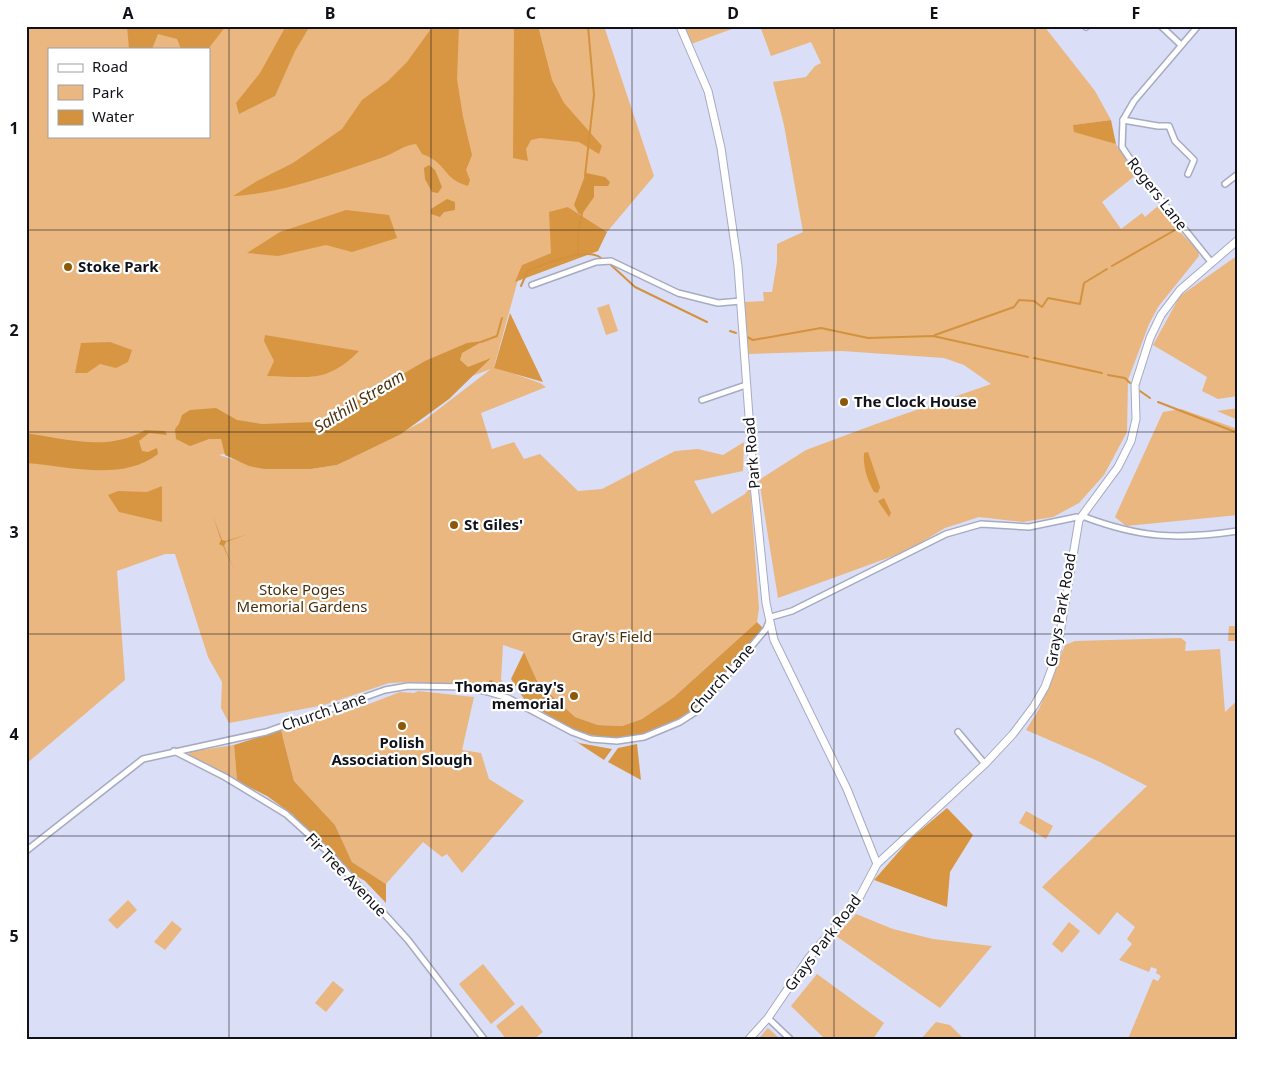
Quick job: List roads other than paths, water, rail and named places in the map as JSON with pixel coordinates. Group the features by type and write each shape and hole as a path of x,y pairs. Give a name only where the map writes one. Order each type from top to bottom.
{"main road":[{"name":"Park Road","path":"680,26 708,91 715,121 736,257 756,504 769,620 774,640 846,789 877,864"},
{"name":"Grays Park Road","path":"749,1039 768,1018 808,959 859,898 877,864 985,764 1013,734 1045,687 1056,657 1080,518 1118,467 1131,441 1136,419 1135,385 1147,346 1161,315 1180,290 1238,240"}],"street":[{"path":"1161,26 1181,44"},
{"name":"Rogers Lane","path":"1198,26 1134,101 1123,120 1122,147 1146,182 1211,262"},
{"path":"1123,120 1158,126 1170,126 1175,141 1194,160 1188,174"},
{"path":"1225,184 1238,174"},
{"path":"532,285 596,262 611,261 678,293 718,303 741,302"},
{"path":"702,400 746,385"},
{"path":"769,620 771,617 792,611 946,534 966,526 981,524 1028,527 1077,517 1151,536 1183,537 1238,532"},
{"name":"Church Lane","path":"26,851 143,759 266,732 385,690 408,686 468,687 508,698 572,732 591,739 617,741 644,737 680,722 697,711 766,629 769,620"},
{"path":"958,732 985,764"},
{"name":"Fir Tree Avenue","path":"174,751 225,777 286,814 328,852 408,940 484,1039"},
{"path":"768,1018 790,1039"}],"water":[{"path":"429,165 435,170 442,187 438,193 432,192 425,179 424,168"},
{"path":"586,173 605,177 610,182 608,186 594,186 594,197 582,214 579,214 574,205"},
{"path":"447,199 455,202 455,210 444,212 440,217 431,214 431,209"},
{"path":"483,341 462,353 460,360 468,367 491,358 449,399 401,434 337,465 311,469 264,469 249,466 225,455 221,439 209,439 190,446 176,439 175,429 182,415 190,410 216,408 237,420 262,424 317,422 328,418 425,361 467,343"},
{"path":"145,430 165,431 167,435 149,433 139,441 142,451 148,452 157,448 158,454 144,463 128,468 94,470 26,463 26,433 87,442 102,442 117,441"},
{"path":"213,516 222,540 226,541 248,534 226,542 224,546 234,569 223,546 219,544 221,540"},
{"path":"491,680 505,687 503,691 478,687"}],"waterway":[{"path":"585,176 594,95 588,26"},
{"path":"578,254 578,232 582,213"},
{"path":"1112,266 1175,230"},
{"name":"Salthill Stream","path":"521,286 528,270 576,255 586,254 601,258"},
{"name":"Salthill Stream","path":"611,265 635,287 707,322"},
{"path":"935,335 1014,307 1019,300 1034,301 1042,307 1048,298 1080,304 1084,283 1107,269"},
{"name":"Salthill Stream","path":"481,342 497,336 502,318"},
{"name":"Salthill Stream","path":"747,337 753,340 821,328 868,338 933,336 1028,357"},
{"name":"Salthill Stream","path":"730,331 736,333"},
{"name":"Salthill Stream","path":"1034,358 1102,373"},
{"name":"Salthill Stream","path":"1108,375 1125,378 1130,383"},
{"name":"Salthill Stream","path":"1140,391 1150,398"},
{"name":"Salthill Stream","path":"1158,402 1238,433"}],"place":[{"name":"Stoke Park","path":"68,267"},
{"name":"The Clock House","path":"844,402"},
{"name":"St Giles'","path":"454,525"},
{"name":"Thomas Gray's memorial","path":"574,696"},
{"name":"Polish Association Slough","path":"402,726"}],"park label":[{"name":"Stoke Poges Memorial Gardens","path":"302,598"},
{"name":"Gray's Field","path":"612,637"}]}
